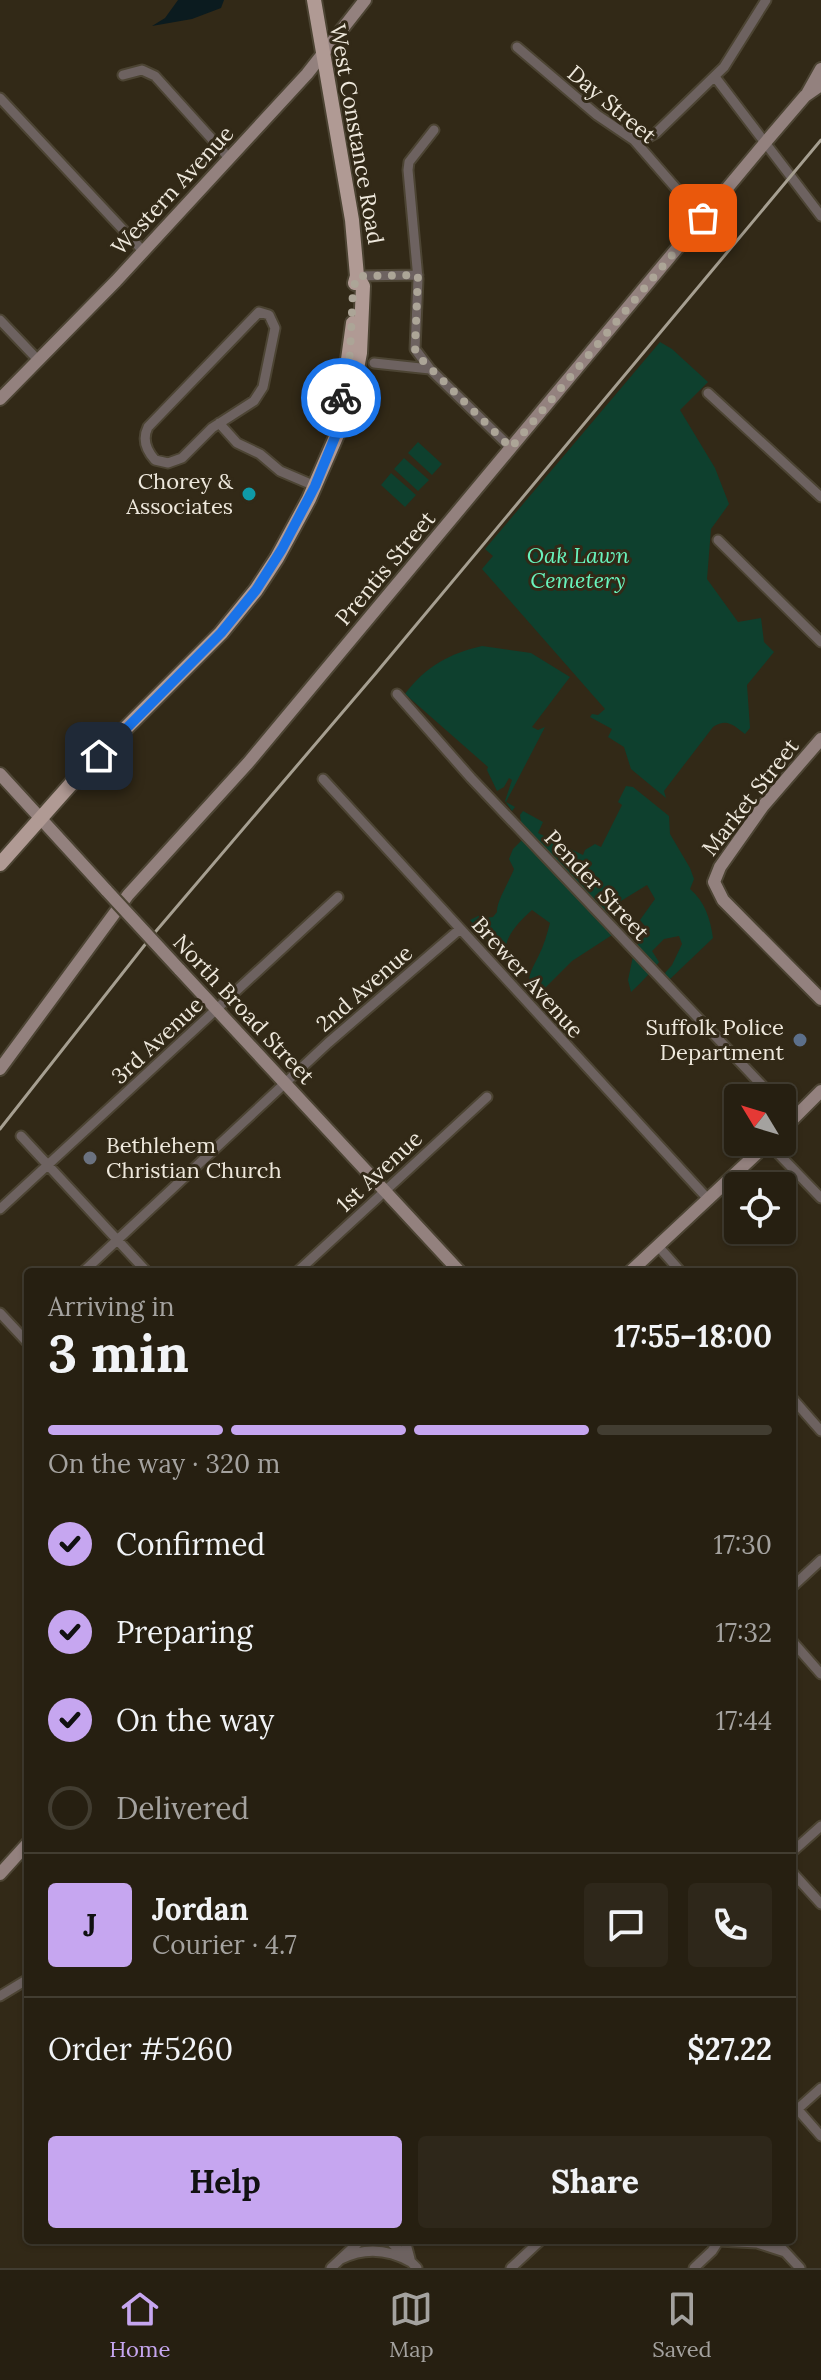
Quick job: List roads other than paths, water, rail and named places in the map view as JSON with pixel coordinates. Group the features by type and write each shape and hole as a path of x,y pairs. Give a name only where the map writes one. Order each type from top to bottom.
{"main road":[{"name":"West Constance Road","path":"0,864 40,817 237,614 277,558 315,486 350,405 360,353 363,286 357,276 352,220 314,0"}],"street":[{"name":"Western Avenue","path":"0,399 229,158 322,55 365,0"},
{"path":"634,140 656,133 715,77 736,53 766,0"},
{"name":"Day Street","path":"517,47 597,115 634,140 681,194"},
{"name":"Prentis Street","path":"0,1069 128,895 248,763 805,96 821,69"},
{"path":"123,75 142,70 155,76 229,158"},
{"path":"715,77 821,216"},
{"name":"Prentis Street","path":"805,96 821,85"},
{"path":"0,98 143,251"},
{"path":"434,130 409,162 408,170 418,275 415,349 430,369 511,448"},
{"path":"357,276 418,275"},
{"path":"264,313 273,319 275,328 263,387 254,401 219,423 177,461 168,463 155,460 144,440 148,427 254,315 264,313"},
{"path":"0,320 39,361"},
{"path":"374,363 430,369"},
{"path":"708,393 821,497"},
{"path":"219,423 237,443 260,454 280,471 315,486"},
{"path":"718,540 821,642"},
{"name":"Pender Street","path":"397,694 471,778 761,1084"},
{"name":"Market Street","path":"821,739 763,806 720,867 714,882 723,900 821,999"},
{"name":"North Broad Street","path":"0,774 456,1268"},
{"name":"Brewer Avenue","path":"323,779 708,1199"},
{"name":"3rd Avenue","path":"0,1209 338,897"},
{"name":"2nd Avenue","path":"87,1268 286,1083 460,929"},
{"path":"796,1117 821,1091"},
{"name":"1st Avenue","path":"301,1268 487,1097"},
{"path":"21,1136 143,1268"},
{"path":"634,1268 754,1156"},
{"path":"782,1156 821,1198"},
{"path":"658,1246 677,1268"},
{"path":"2,1318 24,1339"},
{"path":"18,1332 24,1327"},
{"path":"796,1403 821,1431"},
{"path":"796,1583 821,1560"},
{"path":"796,1646 821,1674"},
{"path":"796,1848 821,1826"},
{"path":"0,1874 24,1847"},
{"path":"796,1876 821,1904"},
{"path":"0,1996 24,1981"},
{"path":"796,2107 821,2088"},
{"path":"796,2111 821,2136"},
{"path":"331,2268 357,2244"},
{"path":"393,2244 414,2265"},
{"path":"406,2244 414,2265"},
{"path":"511,2268 537,2244"},
{"path":"694,2268 716,2244"},
{"path":"759,2244 793,2262"},
{"path":"777,2244 793,2262"},
{"path":"341,2259 355,2253 377,2251 389,2252 414,2265"}],"railway":[{"path":"0,1129 151,937 821,140"}],"place":[{"name":"Chorey & Associates","path":"249,494"},
{"name":"Suffolk Police Department","path":"800,1040"},
{"name":"Bethlehem Christian Church","path":"90,1158"}],"park label":[{"name":"Oak Lawn Cemetery","path":"578,568"}]}
